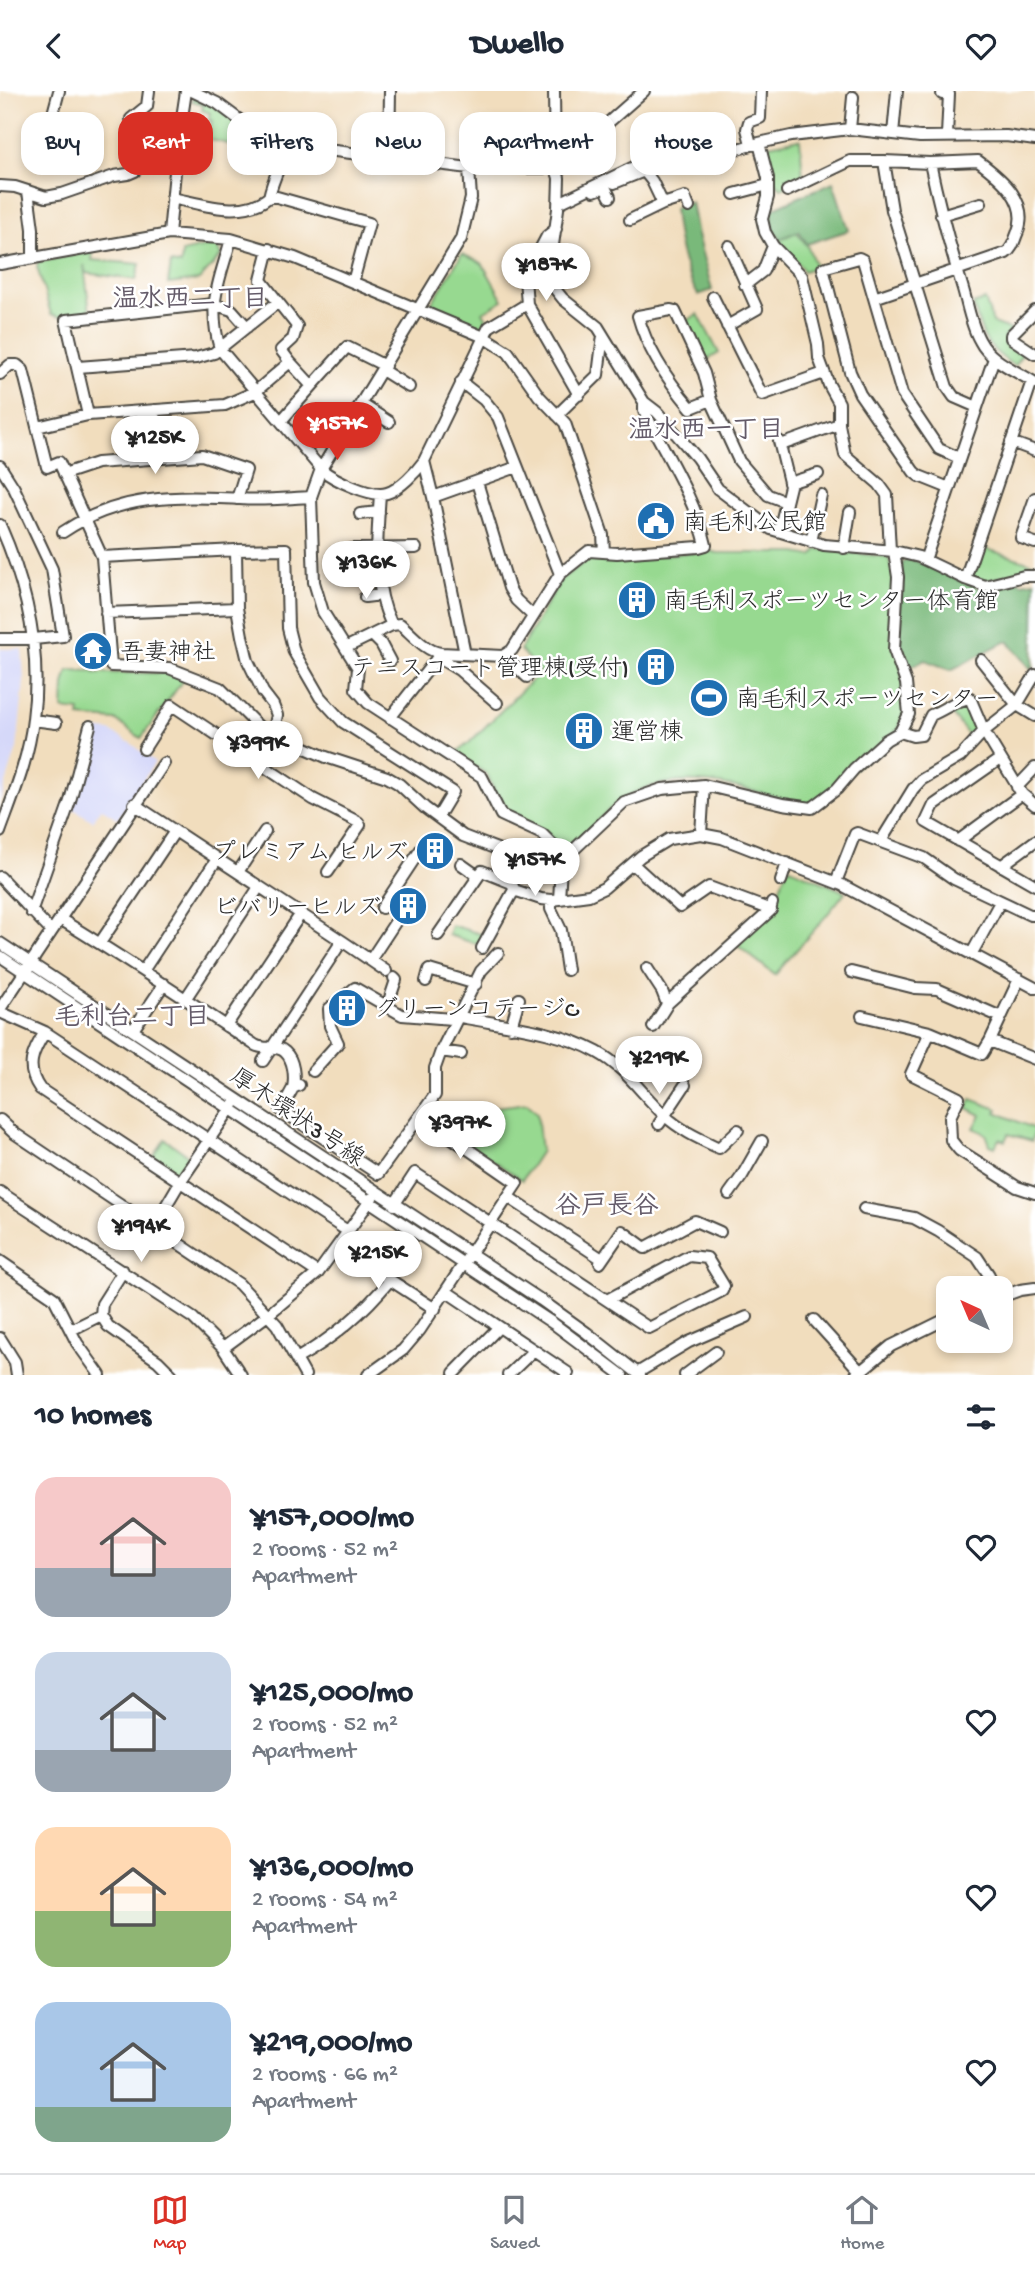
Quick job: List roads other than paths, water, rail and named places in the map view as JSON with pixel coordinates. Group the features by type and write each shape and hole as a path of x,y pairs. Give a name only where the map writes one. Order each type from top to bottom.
{"street":[{"path":"53,112 59,91"},
{"path":"140,112 147,106 149,91"},
{"path":"183,112 186,91"},
{"path":"192,91 229,112"},
{"path":"217,103 223,91"},
{"path":"390,91 390,112"},
{"path":"555,91 555,112"},
{"path":"616,116 643,91"},
{"path":"0,373 10,365 17,365 23,370 47,467 59,462 102,557 111,666 169,668 220,688 253,722 273,734 326,757 387,777 463,835 536,864 563,863 628,799 662,789 704,785 795,807 813,808 837,789 854,769 886,740 900,732 909,714 906,683 894,650 898,577 892,550 887,495 879,484 845,455 839,424 839,403 824,373 802,276 773,246 765,232 762,219 768,185 755,143 747,129 749,122 760,118 761,91"},
{"path":"893,134 897,91"},
{"path":"947,135 950,94"},
{"path":"850,129 853,97"},
{"path":"559,203 644,162 668,143 701,132 712,156 755,143 850,129 929,137 1006,136 1035,140"},
{"path":"787,191 850,161 978,161 1001,179 1019,202 1021,224 1010,250 874,298"},
{"path":"884,161 892,210 950,394 977,407"},
{"path":"930,163 941,215 980,342 994,358 1033,382 965,579"},
{"path":"611,177 614,183 644,171 663,204"},
{"path":"0,186 15,187 46,197 121,175"},
{"path":"169,235 174,175"},
{"path":"172,198 233,209 261,203 269,197 274,175"},
{"path":"470,175 471,198 461,239 321,469 311,497 314,582 319,604 359,668 356,689 368,703 482,777 501,815 542,834 561,853 563,863 551,909 561,930 567,970"},
{"path":"558,175 559,203 549,274 555,289 563,299 598,327 645,402 697,458 718,489 760,522 811,542 844,548 892,550 925,560 985,586 1024,576 1035,576"},
{"path":"734,194 768,185"},
{"path":"575,194 582,196 605,187 610,197"},
{"path":"28,191 33,229 33,258"},
{"path":"269,197 369,223 353,282"},
{"path":"630,220 641,211 685,197 689,207"},
{"path":"941,215 977,206"},
{"path":"556,229 547,236 525,278 527,304 579,395"},
{"path":"0,264 169,235 231,239 269,249 325,276 353,282 484,337 508,352 539,396 567,426 603,535 604,552"},
{"path":"231,239 213,304 213,325 220,349 321,469 334,479 380,494 389,493 396,488 424,461 489,327 527,304"},
{"path":"727,326 757,309 729,246"},
{"path":"745,285 763,271 773,246"},
{"path":"269,249 261,280 278,302 300,321 293,339 281,350 312,386"},
{"path":"948,488 914,472 860,394 850,372 823,268 859,258 863,260 902,394 939,449 959,458"},
{"path":"713,297 762,395 824,373"},
{"path":"78,367 196,358 220,349 278,302"},
{"path":"88,415 66,320 213,304 232,310 247,327"},
{"path":"711,400 691,408 671,384 638,316 675,311 704,373 711,400 739,461 768,495 786,502"},
{"path":"1035,311 1011,338 1035,354"},
{"path":"557,415 598,375 603,335"},
{"path":"281,421 347,347 409,387"},
{"path":"925,560 994,358"},
{"path":"37,427 88,415 225,405 255,392 290,362"},
{"path":"461,382 484,400 498,417 560,574"},
{"path":"839,403 860,394"},
{"path":"505,656 516,647 560,574 589,551 672,549 706,545 692,507 644,411 645,402"},
{"path":"361,404 389,422"},
{"path":"154,410 157,460"},
{"path":"779,531 789,483 780,442 839,424"},
{"path":"1011,442 1035,451"},
{"path":"64,474 97,463 202,455 246,470 237,499"},
{"path":"424,461 465,654"},
{"path":"0,466 14,488 52,569 63,636 0,639"},
{"path":"433,497 517,467"},
{"path":"789,483 818,474"},
{"path":"477,482 509,588 516,600 533,616"},
{"path":"380,494 379,579 381,596 392,625"},
{"path":"811,542 821,495"},
{"path":"63,532 84,518 112,506 139,501 311,497"},
{"path":"196,498 196,510"},
{"path":"1035,499 1021,538 1035,543"},
{"path":"360,514 379,512"},
{"path":"844,548 850,512"},
{"path":"0,525 24,590 34,639 35,683 33,720 22,768 0,832"},
{"path":"102,557 286,549 288,628 294,652 301,665 320,697 336,717 453,792 438,817"},
{"path":"352,549 412,550"},
{"path":"236,550 237,608 248,661 262,692 273,705 277,715 273,734"},
{"path":"365,580 379,579"},
{"path":"365,597 381,596"},
{"path":"106,613 237,608"},
{"path":"347,647 392,625 400,624 497,703"},
{"path":"373,636 381,644 390,661"},
{"path":"390,718 440,655 505,656 527,677"},
{"path":"981,660 1017,705 1035,716"},
{"path":"881,841 912,789 921,780 960,757 984,731 1017,705 1035,675"},
{"path":"900,732 913,736 921,735 932,715 969,695 984,731 1019,791 1035,805"},
{"path":"144,749 172,705 313,799 358,822 360,825 328,872"},
{"path":"33,720 56,723"},
{"path":"31,912 70,801 90,726"},
{"path":"1000,759 934,805 926,822 1035,885"},
{"path":"164,763 134,804 0,1010 45,1032 349,1232"},
{"path":"958,841 1019,791 1035,768"},
{"path":"701,834 704,785"},
{"path":"134,804 371,959 396,980 387,1007"},
{"path":"100,943 176,831"},
{"path":"238,872 265,831"},
{"path":"513,890 541,899 589,895 604,888 657,844 669,839 701,834 722,838 836,882 1035,988"},
{"path":"836,882 855,834 924,858 954,879 1035,915"},
{"path":"1001,866 1035,841"},
{"path":"382,908 421,849"},
{"path":"143,971 217,859"},
{"path":"781,881 787,863"},
{"path":"461,864 478,876"},
{"path":"633,864 680,907 709,887 771,907 667,1004 653,1027"},
{"path":"391,868 403,876"},
{"path":"438,935 478,876 482,871 487,871 512,883 513,890 482,948"},
{"path":"0,877 51,931"},
{"path":"186,998 259,887"},
{"path":"972,953 1000,901"},
{"path":"226,1025 300,915"},
{"path":"371,959 398,918"},
{"path":"60,919 186,998 259,1048 278,1048 287,1053 296,1086 281,1110 378,1174 435,1095 435,1068 441,1051 481,971 498,953"},
{"path":"263,1061 342,941"},
{"name":"厚木環状3号線","path":"0,943 28,967 233,1105 468,1259 587,1333 639,1374"},
{"name":"厚木環状3号線","path":"0,955 28,967 134,1030 233,1105"},
{"path":"647,968 667,1004"},
{"path":"425,973 476,983"},
{"path":"854,975 892,986 937,989 1001,1017"},
{"path":"866,1019 930,1032 982,1054 1018,979"},
{"path":"134,1030 164,984"},
{"path":"313,1070 338,1043 330,1026 328,1009 355,988 402,1015 458,1019 461,1017 570,1040 598,1052 622,1069 662,1120 719,1148 738,1130"},
{"path":"511,1027 519,999"},
{"path":"45,1032 32,1054 30,1063 33,1079 40,1089 318,1273"},
{"path":"930,1032 911,1074 959,1098 950,1117 951,1140 959,1150 1017,1187 1035,1193"},
{"path":"990,1041 1035,1059"},
{"path":"441,1051 461,1054"},
{"path":"662,1120 685,1085"},
{"path":"154,1226 180,1182 233,1105"},
{"path":"370,1375 403,1350 435,1309 517,1181 420,1116"},
{"path":"0,1120 14,1133 224,1272 269,1314 306,1375"},
{"path":"729,1194 762,1141"},
{"path":"394,1205 415,1173 649,1328 722,1291 724,1286 707,1258 689,1256 607,1300"},
{"path":"0,1192 193,1318 223,1348 241,1375"},
{"path":"223,1348 318,1273 372,1197"},
{"name":"厚木環状3号線","path":"372,1197 394,1205 622,1375"},
{"path":"508,1197 601,1261 622,1231 645,1248 695,1221 720,1231"},
{"path":"864,1209 914,1218 939,1231 976,1257 989,1276"},
{"path":"339,1247 435,1309"},
{"path":"1,1256 40,1280 54,1298 100,1375"},
{"path":"123,1271 102,1304 101,1315 108,1326 158,1361 172,1375"},
{"path":"298,1358 341,1331 364,1311 390,1280"},
{"path":"1013,1293 1035,1288"},
{"path":"447,1292 568,1373 566,1375"},
{"path":"71,1330 101,1315"},
{"path":"639,1374 689,1342 747,1317"},
{"path":"814,1321 858,1373 891,1346 936,1324"},
{"path":"454,1374 499,1327"},
{"path":"0,1338 15,1362 17,1375"},
{"path":"508,1375 534,1350"},
{"path":"685,1375 704,1365 716,1352"}],"place":[{"name":"南毛利公民館","path":"656,521"},
{"name":"南毛利スポーツセンター体育館","path":"637,600"},
{"name":"吾妻神社","path":"93,651"},
{"name":"テニスコート管理棟(受付)","path":"656,667"},
{"name":"南毛利スポーツセンター","path":"709,698"},
{"name":"運営棟","path":"584,731"},
{"name":"プレミアム ヒルズ","path":"435,851"},
{"name":"ビバリーヒルズ","path":"408,906"},
{"name":"グリーンコテージC","path":"347,1008"}],"district":[{"name":"温水西二丁目","path":"190,297"},
{"name":"温水西一丁目","path":"706,428"},
{"name":"毛利台二丁目","path":"132,1015"},
{"name":"谷戸長谷","path":"607,1204"}]}
